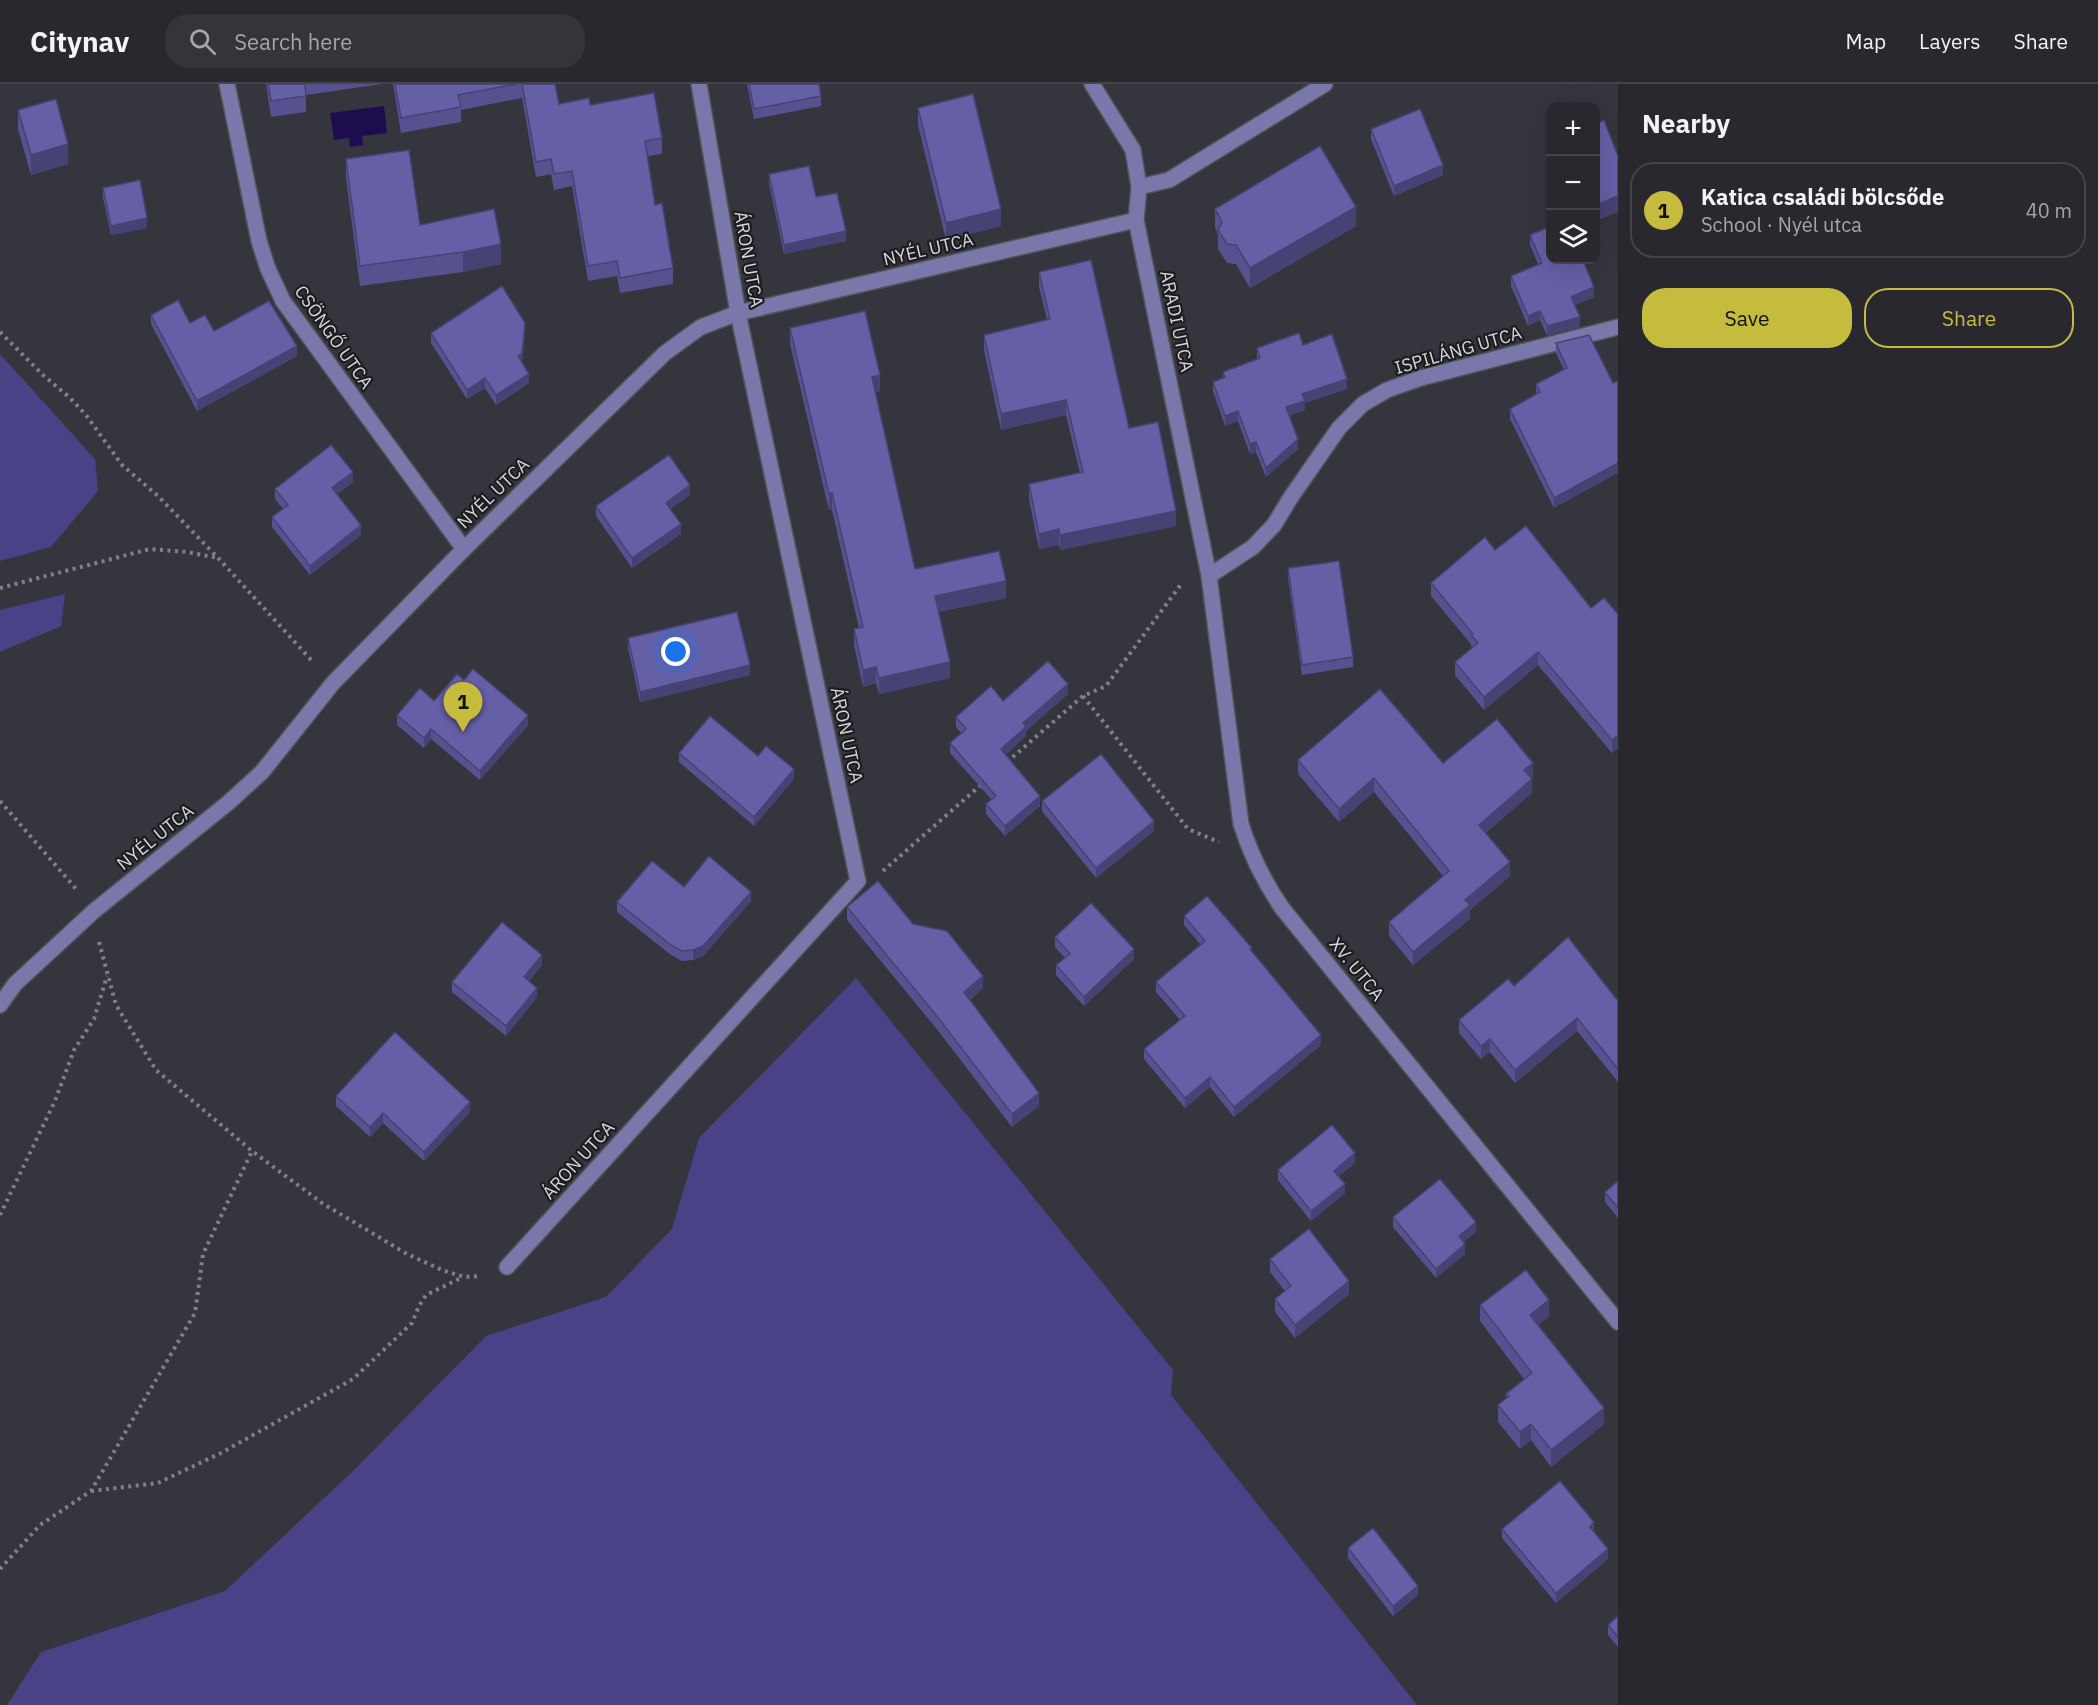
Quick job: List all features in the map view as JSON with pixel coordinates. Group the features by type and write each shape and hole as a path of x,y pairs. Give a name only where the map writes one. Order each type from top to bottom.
{"street":[{"name":"CSÖNGŐ UTCA","path":"227,84 259,241 268,269 283,302 464,549"},
{"name":"ÁRON UTCA","path":"507,1267 858,881 738,313 699,84"},
{"name":"ARADI UTCA","path":"1092,84 1133,150 1139,187 1136,220 1209,576"},
{"path":"1139,187 1169,180 1325,84"},
{"name":"NYÉL UTCA","path":"0,1005 15,984 94,911 228,803 262,772 333,683 464,549 665,353 701,327 738,313 1136,220"},
{"name":"ISPILÁNG UTCA","path":"1209,576 1253,547 1274,525 1339,428 1363,404 1387,390 1421,378 1618,327"},
{"name":"XV. UTCA","path":"1209,576 1241,824 1250,855 1264,882 1282,908 1618,1323"}],"path":[{"path":"0,332 27,361 69,397 86,415 122,465 158,496 219,559 333,683"},
{"path":"0,588 150,549 187,552 219,559"},
{"path":"1003,765 1083,696 1106,686 1191,570 1209,576"},
{"path":"1083,696 1188,830 1250,855"},
{"path":"858,881 880,874 986,781"},
{"path":"0,801 94,911 100,954 116,1005 156,1070 252,1151 322,1203 407,1254 464,1277 490,1276 507,1267"},
{"path":"0,1215 55,1101 74,1050 94,1019 107,975"},
{"path":"0,1569 40,1525 91,1491 195,1313 203,1254 252,1151"},
{"path":"91,1491 158,1484 221,1453 353,1379 412,1323 426,1295 464,1277"}],"shaded area":[{"path":"384,106 387,133 362,136 363,145 350,147 349,138 334,140 330,113"},
{"path":"0,354 95,459 98,491 51,547 0,561"},
{"path":"65,594 61,626 0,652 0,610"},
{"path":"856,978 1173,1370 1171,1395 1417,1705 7,1705 41,1652 225,1591 353,1471 486,1336 606,1297 672,1229 699,1138"}],"building":[{"path":"268,84 305,84 306,96 271,101"},
{"path":"395,84 517,84 458,95 461,107 401,118"},
{"path":"522,84 555,84 559,104 589,98 590,105 654,93 662,138 645,141 655,205 662,203 673,268 620,278 617,261 588,266 572,171 554,174 551,159 536,162"},
{"path":"749,84 819,84 821,96 754,109"},
{"path":"973,94 1001,209 946,223 918,108"},
{"path":"56,99 68,144 31,155 18,110"},
{"path":"1420,109 1443,165 1394,186 1371,129"},
{"path":"1604,120 1618,156 1618,196 1600,203 1600,156 1600,122"},
{"path":"1320,146 1356,207 1250,268 1236,245 1227,244 1218,230 1222,222 1215,209"},
{"path":"409,150 420,225 494,209 501,244 463,252 360,266 346,159"},
{"path":"809,166 816,197 837,193 846,231 784,245 769,174"},
{"path":"140,180 147,218 111,226 103,188"},
{"path":"1546,228 1546,264 1585,264 1594,287 1571,297 1580,317 1547,326 1540,311 1528,316 1511,276 1542,263 1530,235"},
{"path":"1091,260 1129,428 1158,422 1176,511 1060,535 1059,529 1039,534 1029,484 1083,472 1066,400 1001,414 984,335 1050,319 1039,272"},
{"path":"502,286 525,323 522,353 518,356 529,374 496,395 485,378 467,390 431,333"},
{"path":"178,300 190,323 205,315 214,331 269,301 297,346 197,401 151,315"},
{"path":"865,311 880,375 872,377 915,569 999,551 1006,581 935,596 950,662 879,678 876,667 863,670 854,629 863,627 790,328"},
{"path":"1299,333 1303,345 1332,334 1347,379 1302,394 1305,401 1286,407 1298,439 1266,468 1256,442 1250,444 1238,411 1225,416 1213,382 1225,377 1223,372 1260,358 1257,348"},
{"path":"1589,335 1613,383 1618,381 1618,463 1554,498 1510,409 1540,392 1536,384 1567,368 1556,343"},
{"path":"331,445 353,472 332,488 361,525 310,566 272,517 288,505 275,489"},
{"path":"669,455 690,485 666,503 681,524 632,558 596,506"},
{"path":"1526,526 1591,608 1604,598 1618,614 1618,735 1612,740 1538,652 1484,697 1455,662 1478,643 1431,583 1485,537 1495,550"},
{"path":"1339,561 1353,657 1302,665 1288,568"},
{"path":"737,612 750,665 640,692 628,638"},
{"path":"1048,661 1068,684 1023,723 1026,727 1001,749 1040,796 1005,826 986,804 996,796 950,743 966,729 956,717 991,686 1003,701"},
{"path":"473,669 528,715 480,771 431,729 424,738 397,715 420,688 434,701 457,674 464,680"},
{"path":"1380,689 1443,763 1497,719 1533,763 1524,770 1532,779 1479,825 1510,862 1465,900 1470,905 1413,952 1389,922 1449,871 1374,778 1339,809 1298,760"},
{"path":"710,716 758,756 766,746 794,769 754,817 679,753"},
{"path":"1101,754 1154,821 1096,868 1042,801"},
{"path":"709,856 751,892 703,946 682,951 671,945 617,902 652,861 684,887"},
{"path":"878,881 913,924 947,931 983,976 964,992 1039,1093 1012,1114 936,1015 847,907"},
{"path":"1207,896 1252,948 1250,949 1321,1035 1234,1107 1210,1077 1185,1098 1144,1049 1185,1016 1156,982 1205,941 1184,916"},
{"path":"1091,903 1134,949 1084,997 1056,965 1070,954 1055,937"},
{"path":"502,922 542,955 524,977 537,988 506,1026 452,982"},
{"path":"1568,937 1618,1001 1618,1069 1577,1018 1515,1070 1490,1039 1481,1046 1459,1020 1508,979 1514,986"},
{"path":"395,1032 470,1102 424,1152 383,1113 370,1127 336,1096"},
{"path":"1332,1125 1355,1153 1334,1171 1345,1184 1311,1211 1278,1170"},
{"path":"1440,1179 1476,1222 1459,1236 1465,1244 1436,1269 1393,1217"},
{"path":"1618,1181 1618,1208 1605,1192"},
{"path":"1309,1229 1349,1281 1295,1325 1275,1299 1291,1286 1270,1259"},
{"path":"1526,1270 1549,1300 1530,1315 1604,1408 1551,1450 1531,1424 1520,1432 1498,1405 1509,1396 1506,1394 1532,1373 1480,1305"},
{"path":"1560,1481 1594,1522 1590,1527 1608,1549 1556,1593 1502,1529"},
{"path":"1373,1528 1418,1586 1393,1606 1348,1548"},
{"path":"1618,1616 1618,1637 1608,1625"}],"place":[{"name":"Katica családi bölcsőde","path":"463,732"}]}
